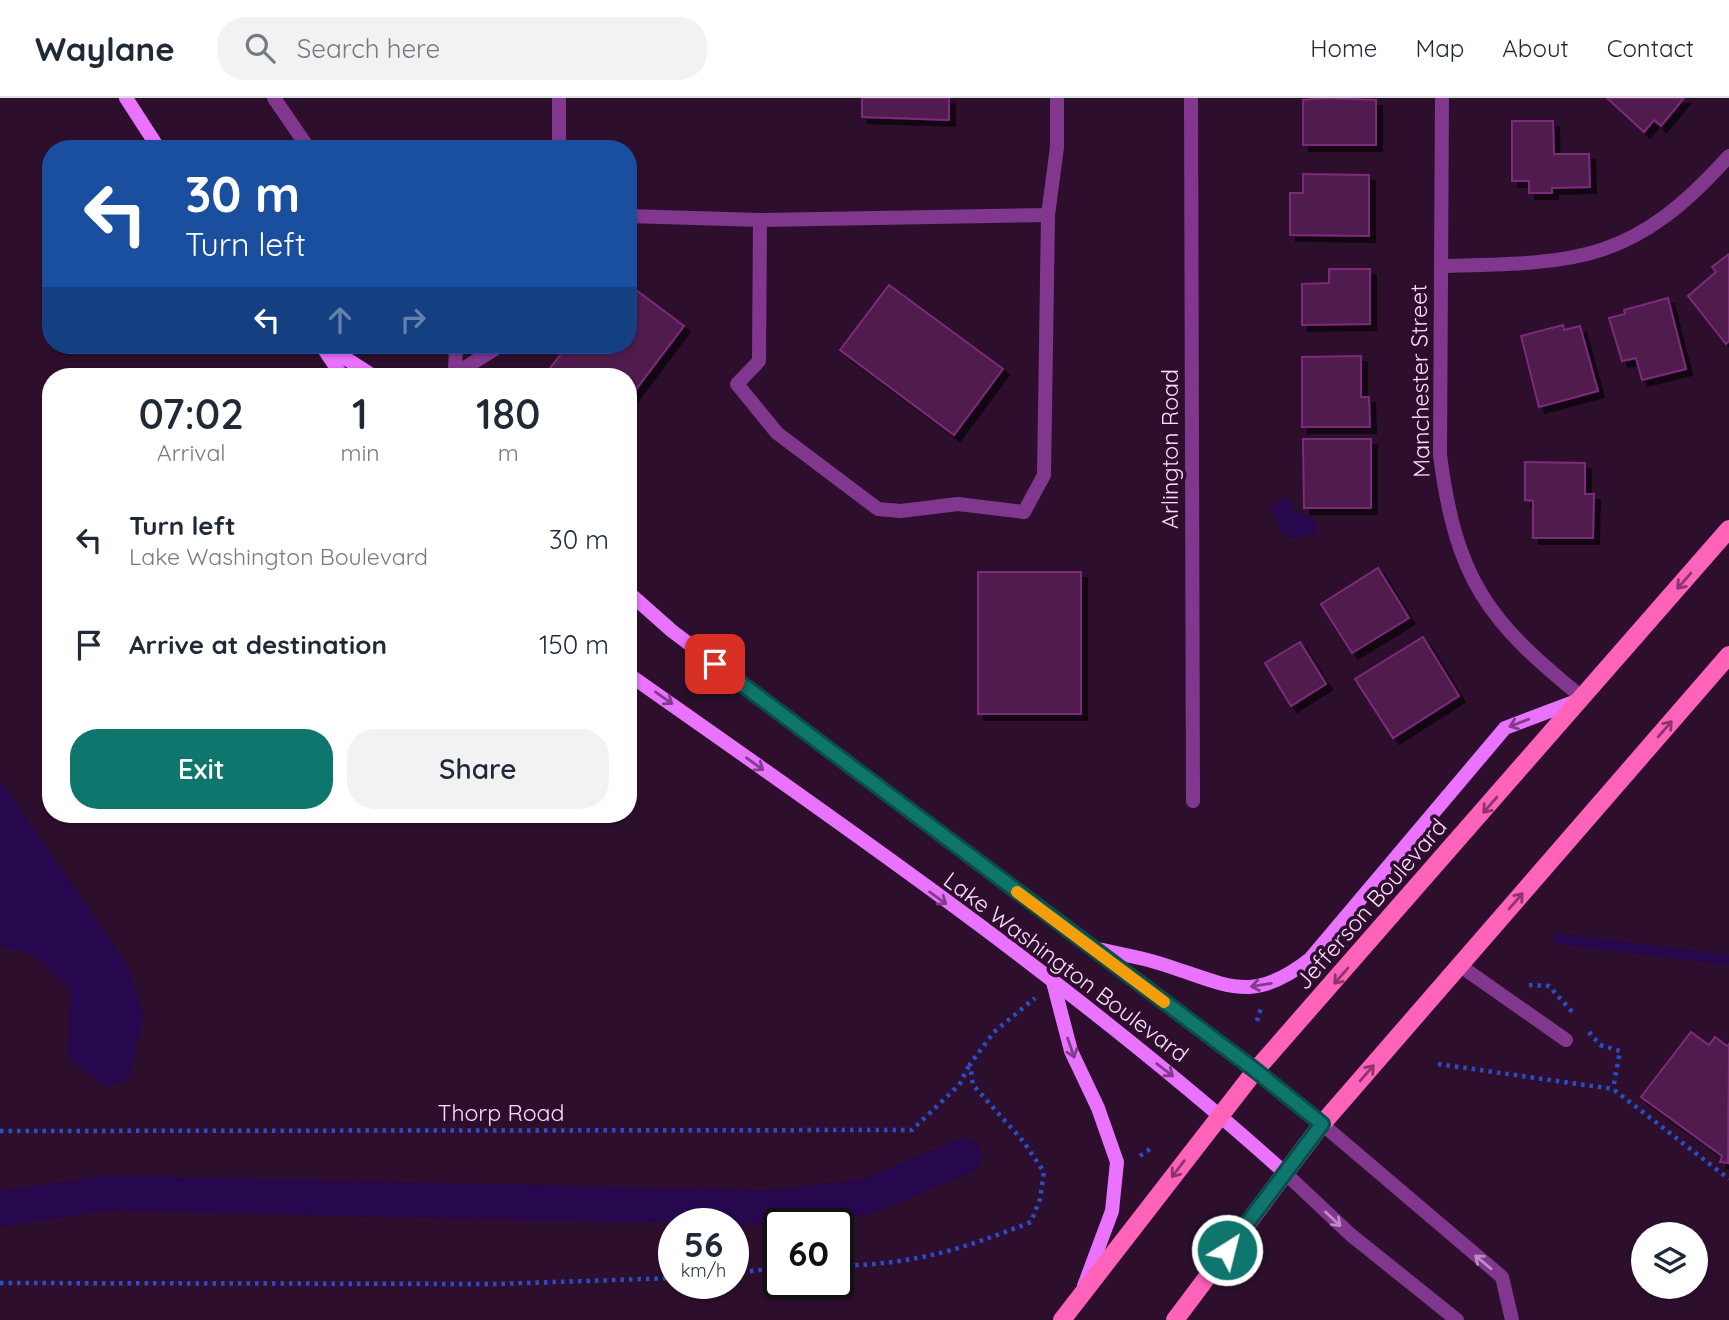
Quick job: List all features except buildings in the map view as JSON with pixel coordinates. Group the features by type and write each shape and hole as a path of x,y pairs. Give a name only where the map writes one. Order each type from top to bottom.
{"main road":[{"path":"127,98 153,140"},
{"path":"338,354 360,368"},
{"name":"Jefferson Boulevard","path":"1062,1320 1255,1070 1729,529"},
{"name":"Lake Washington Boulevard","path":"637,600 672,631 1255,1070 1322,1124"},
{"path":"1175,1320 1322,1124 1729,655"},
{"name":"Lake Washington Boulevard","path":"637,681 1053,982 1219,1115 1284,1172"},
{"path":"1092,947 1166,965 1239,988 1275,983 1310,959 1505,728 1583,698"},
{"path":"1053,982 1071,1051 1098,1108 1117,1162 1112,1211 1080,1296"}],"street":[{"path":"274,98 303,140"},
{"path":"559,98 559,140"},
{"path":"760,220 758,361 737,384 777,433 878,509 901,511 958,504 1024,512 1044,475 1048,215 1057,147 1057,98"},
{"name":"Arlington Road","path":"1191,98 1193,801"},
{"name":"Manchester Street","path":"1443,98 1440,455 1447,510 1467,568 1482,598 1502,626 1532,657 1583,698"},
{"path":"1442,267 1550,263 1592,254 1632,239 1672,213 1729,156"},
{"path":"637,216 760,220 1048,215"},
{"path":"464,368 486,354"},
{"path":"1460,965 1566,1040"},
{"name":"Lake Washington Boulevard","path":"1322,1124 1502,1278 1512,1320"},
{"name":"Lake Washington Boulevard","path":"1284,1172 1351,1235 1457,1320"}],"path":[{"name":"Thorp Road","path":"0,1131 912,1130 960,1085 970,1064 994,1032 1053,982"},
{"path":"854,1265 895,1264 972,1246 1031,1222 1040,1199 1044,1172 1023,1141 973,1085 970,1064"},
{"path":"1438,1065 1613,1089 1729,1179"},
{"path":"1136,1158 1153,1147"},
{"path":"1144,1153 1149,1158"},
{"path":"0,1283 496,1284 658,1279"}],"shaded area":[{"path":"1284,497 1290,501 1296,513 1310,515 1317,524 1315,534 1294,538 1283,534 1271,509"},
{"path":"0,779 127,965 144,1015 129,1079 107,1087 68,1059 71,990 32,954 0,946"}],"waterway":[{"path":"1559,939 1729,960"},
{"path":"0,1209 107,1193 769,1208 866,1197 964,1156"}],"slow traffic":[{"path":"1017,892 1164,1002"}],"route":[{"path":"715,664 1255,1070 1322,1124 1227,1250"}]}
